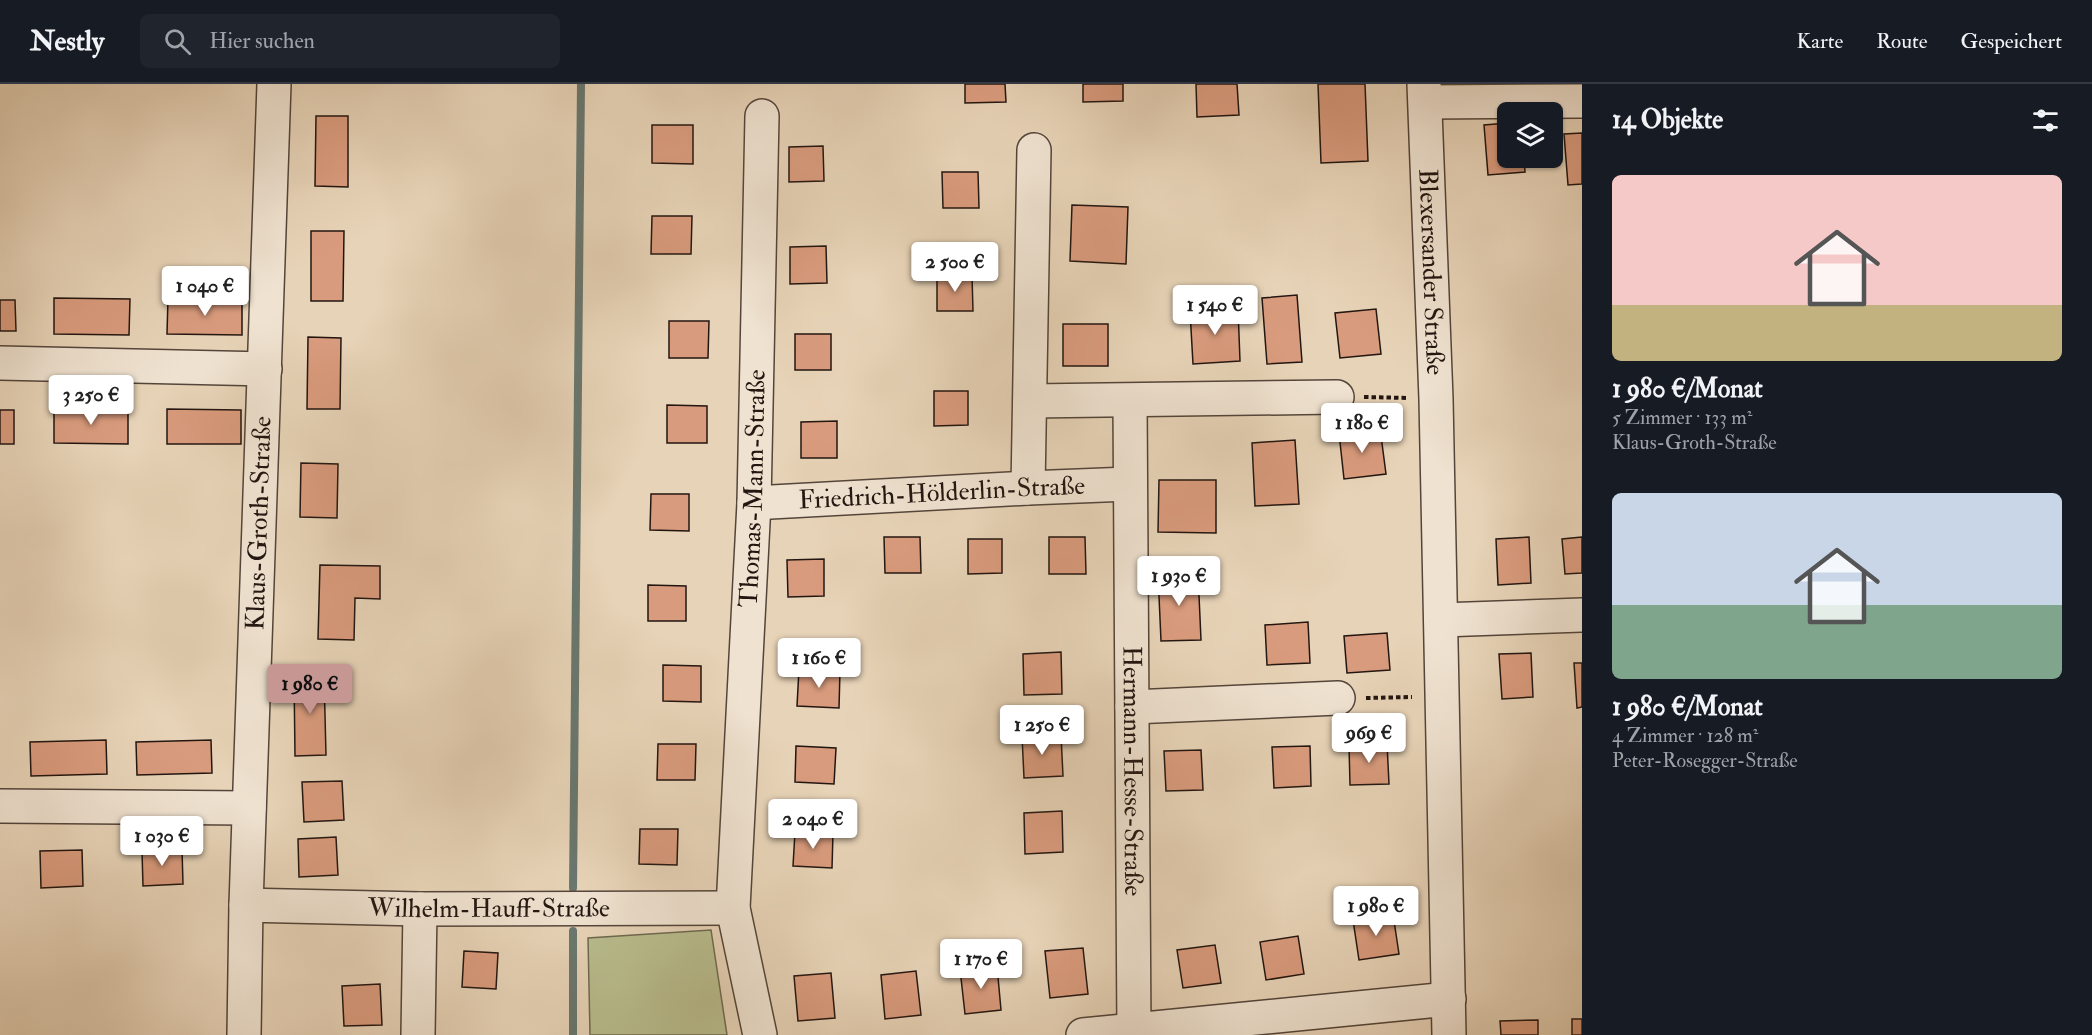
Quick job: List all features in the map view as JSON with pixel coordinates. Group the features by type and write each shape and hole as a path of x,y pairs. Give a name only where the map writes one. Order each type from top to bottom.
{"street":[{"name":"Klaus-Groth-Straße","path":"244,1035 249,808 274,84"},
{"path":"1425,93 1582,101"},
{"name":"Blexersander Straße","path":"1425,93 1436,399 1449,1035"},
{"name":"Thomas-Mann-Straße","path":"760,1035 733,908 754,503 762,116"},
{"path":"1028,488 1034,150"},
{"path":"0,363 265,369"},
{"path":"1031,401 1337,397"},
{"name":"Hermann-Hesse-Straße","path":"1130,401 1133,1032"},
{"name":"Friedrich-Hölderlin-Straße","path":"754,503 1130,484"},
{"path":"1441,620 1582,615"},
{"path":"1132,707 1338,698"},
{"path":"0,806 249,808"},
{"name":"Wilhelm-Hauff-Straße","path":"246,905 420,909 733,908"},
{"path":"418,1035 420,909"},
{"path":"1083,1035 1133,1032 1449,999"}],"path":[{"path":"1337,397 1436,399"},
{"path":"1338,698 1442,696"}],"green space":[{"path":"711,930 727,1035 590,1035 588,938"}],"building":[{"path":"965,84 1005,84 1006,102 965,103"},
{"path":"1083,84 1123,84 1123,101 1083,102"},
{"path":"1196,84 1237,84 1239,115 1197,117"},
{"path":"1318,84 1365,84 1368,161 1321,163"},
{"path":"316,116 348,116 348,187 315,186"},
{"path":"1497,124 1497,168 1525,168 1525,172 1488,175 1484,125"},
{"path":"652,125 693,125 693,164 652,163"},
{"path":"1582,133 1582,184 1568,185 1564,134"},
{"path":"823,146 824,181 789,182 789,147"},
{"path":"942,172 978,172 979,208 943,208"},
{"path":"1072,205 1128,207 1126,264 1070,261"},
{"path":"652,216 692,216 691,254 651,254"},
{"path":"311,231 344,231 343,301 311,301"},
{"path":"826,246 827,283 790,284 790,247"},
{"path":"937,275 972,275 973,311 937,311"},
{"path":"1297,295 1302,362 1267,364 1262,298"},
{"path":"54,298 130,299 129,335 54,334"},
{"path":"168,298 242,299 242,335 167,334"},
{"path":"0,300 15,300 16,331 0,331"},
{"path":"1238,308 1240,361 1193,364 1190,311"},
{"path":"1376,309 1381,354 1340,358 1335,313"},
{"path":"669,321 709,321 708,358 669,358"},
{"path":"1063,324 1108,324 1108,366 1063,366"},
{"path":"795,334 831,334 831,370 795,370"},
{"path":"308,337 341,338 340,409 307,409"},
{"path":"934,391 968,391 968,425 934,426"},
{"path":"667,405 707,406 707,443 667,443"},
{"path":"54,408 128,409 128,444 54,443"},
{"path":"167,409 241,410 241,444 167,444"},
{"path":"0,410 14,410 14,444 0,444"},
{"path":"837,421 837,458 801,458 801,422"},
{"path":"1380,428 1386,474 1344,479 1339,433"},
{"path":"1295,440 1299,504 1255,506 1252,443"},
{"path":"301,463 338,464 337,518 300,517"},
{"path":"1159,480 1216,480 1216,533 1158,532"},
{"path":"651,494 689,494 689,531 650,530"},
{"path":"884,537 920,537 921,573 885,573"},
{"path":"1049,537 1085,537 1086,574 1049,574"},
{"path":"1529,537 1531,583 1498,585 1496,539"},
{"path":"1582,537 1582,573 1565,574 1562,539"},
{"path":"968,539 1002,539 1002,573 968,574"},
{"path":"824,559 824,596 788,597 787,560"},
{"path":"320,565 380,566 380,599 355,598 354,640 318,639"},
{"path":"1198,573 1201,640 1161,641 1158,574"},
{"path":"648,585 686,586 686,621 648,621"},
{"path":"1308,622 1310,663 1267,665 1265,625"},
{"path":"1387,633 1390,670 1347,673 1344,636"},
{"path":"1061,652 1062,694 1024,695 1023,654"},
{"path":"1531,653 1533,697 1502,699 1499,654"},
{"path":"1574,663 1582,663 1582,707 1577,708"},
{"path":"663,665 701,666 701,702 663,701"},
{"path":"799,669 840,671 839,708 797,706"},
{"path":"294,675 324,675 326,755 295,756"},
{"path":"1061,735 1063,776 1024,778 1022,736"},
{"path":"106,740 107,774 31,776 30,742"},
{"path":"211,740 212,773 137,775 136,742"},
{"path":"1387,743 1389,784 1350,785 1349,745"},
{"path":"658,744 696,744 695,780 657,780"},
{"path":"796,746 836,748 834,784 795,782"},
{"path":"1310,746 1311,786 1274,788 1272,747"},
{"path":"1201,750 1203,790 1166,791 1164,751"},
{"path":"342,781 344,820 304,822 302,782"},
{"path":"1062,811 1063,852 1025,854 1024,813"},
{"path":"640,829 678,829 677,865 639,864"},
{"path":"795,832 833,833 832,868 793,866"},
{"path":"336,837 338,875 299,877 298,839"},
{"path":"182,849 183,884 143,886 142,851"},
{"path":"82,850 83,886 41,888 40,851"},
{"path":"1393,914 1399,954 1359,960 1353,920"},
{"path":"1298,936 1304,974 1266,980 1260,942"},
{"path":"1215,945 1221,983 1183,988 1177,950"},
{"path":"1083,948 1088,994 1050,998 1045,951"},
{"path":"464,951 498,953 496,989 462,987"},
{"path":"997,966 1001,1010 965,1014 960,969"},
{"path":"916,971 921,1015 885,1019 881,975"},
{"path":"831,973 835,1018 798,1021 794,976"},
{"path":"380,984 382,1025 344,1026 342,986"},
{"path":"1572,1019 1582,1019 1582,1035 1572,1035"},
{"path":"1538,1020 1538,1035 1501,1035 1500,1021"}],"waterway":[{"path":"573,888 581,84"},
{"path":"573,931 573,1035"}]}
